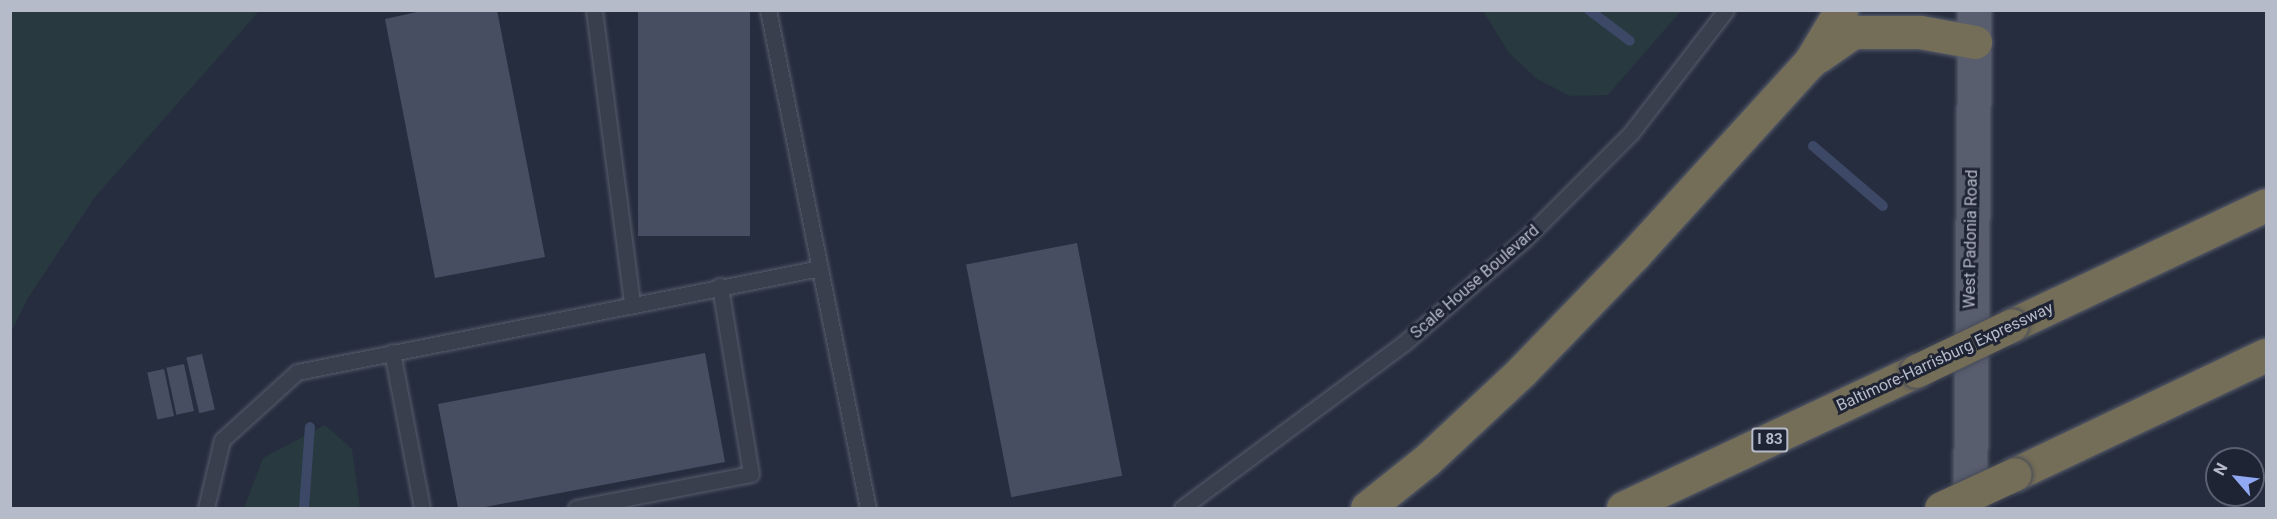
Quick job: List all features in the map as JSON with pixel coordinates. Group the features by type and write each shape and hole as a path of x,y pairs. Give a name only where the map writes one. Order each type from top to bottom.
{"highway":[{"path":"1367,508 1427,460 1522,371 1635,254 1810,62 1840,10"},
{"path":"1810,62 1853,32 1920,32 1975,26"},
{"name":"Baltimore-Harrisburg Expressway","path":"1623,508 2266,205"},
{"path":"1941,508 2266,355"}],"main road":[{"name":"West Padonia Road","path":"1970,508 1968,421 1975,26 1984,10"}],"lane":[{"path":"594,10 632,303"},
{"path":"768,10 868,508"},
{"name":"Scale House Boulevard","path":"1182,508 1403,344 1524,240 1631,133 1692,59 1726,10"},
{"path":"206,508 222,440 297,372 632,303 820,268"},
{"path":"576,508 752,474 720,286"},
{"path":"392,352 422,508"}],"shaded area":[{"path":"11,10 259,11 95,197 28,298 11,332"},
{"path":"1483,11 1681,11 1608,95 1570,96 1537,79 1509,53"},
{"path":"325,425 352,449 360,508 244,508 263,458"}],"building":[{"path":"426,10 497,10 545,257 435,278 385,19"},
{"path":"638,10 750,10 750,236 638,236"},
{"path":"1077,243 1122,476 1011,497 966,265"},
{"path":"705,353 725,462 480,508 458,508 438,404"},
{"path":"202,354 215,410 199,413 186,358"},
{"path":"184,364 194,411 176,415 166,368"},
{"path":"164,369 174,416 157,419 147,373"}],"waterway":[{"path":"1589,10 1630,41"},
{"path":"1813,146 1883,206"},
{"path":"304,508 310,427"}]}
